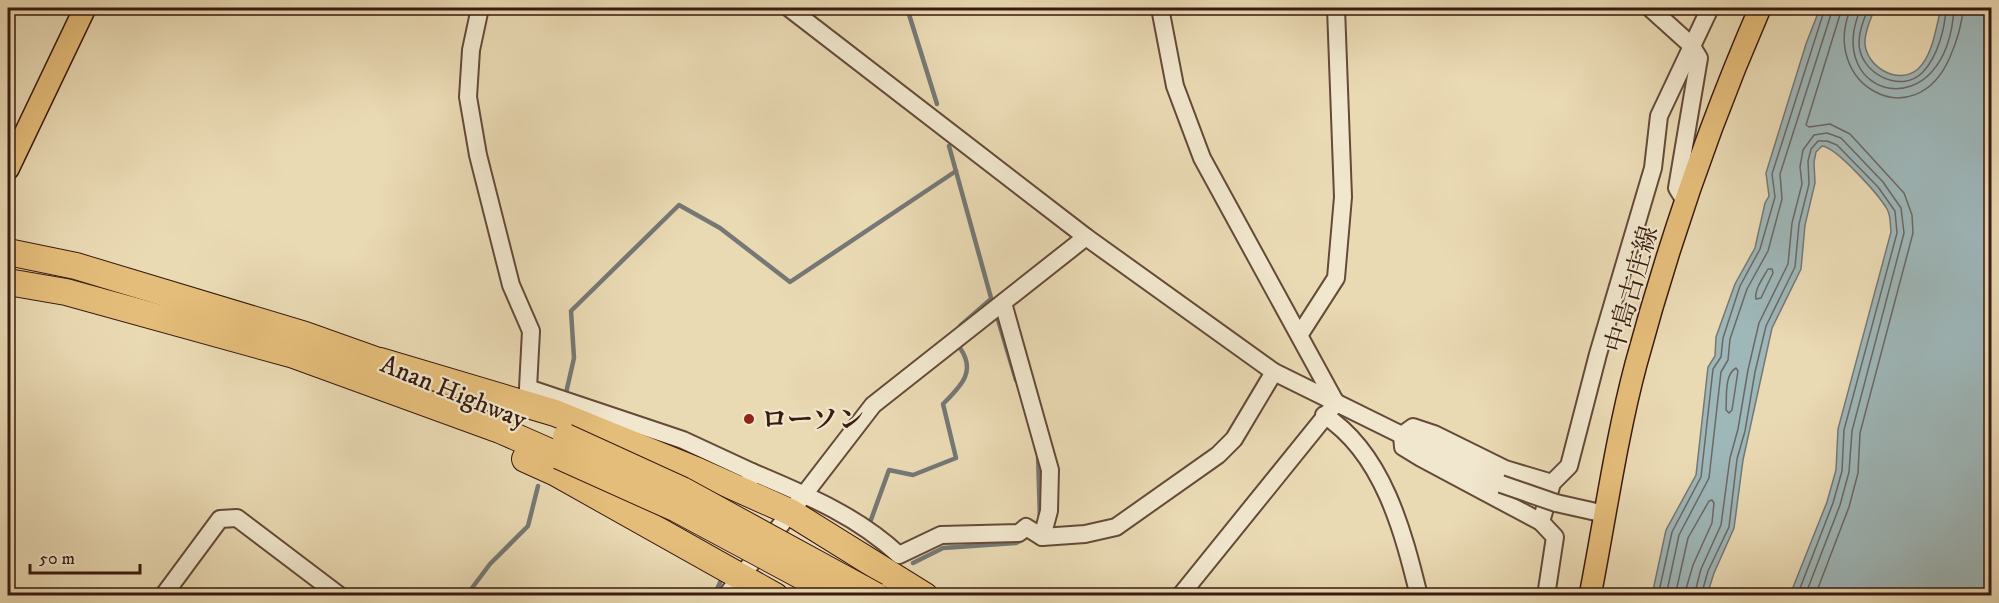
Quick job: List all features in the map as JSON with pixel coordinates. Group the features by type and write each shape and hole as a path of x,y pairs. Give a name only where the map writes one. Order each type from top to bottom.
{"highway":[{"name":"Anan Highway","path":"8,252 87,270 305,335 377,373 682,490 876,596"},
{"name":"Anan Highway","path":"8,282 66,292 294,355 377,373"},
{"path":"377,373 555,413 749,482 797,503 925,596"},
{"path":"377,373 556,473 733,587 775,596"},
{"name":"Anan Highway","path":"563,446 839,596"}],"main road":[{"path":"8,169 85,8"},
{"name":"中島古庄線","path":"1590,596 1636,366 1685,201 1738,58 1760,8"}],"street":[{"path":"480,8 471,50 468,97 478,155 511,285 531,331 528,388 683,440 749,482"},
{"path":"789,8 1086,237 1274,372 1330,409 1402,435 1501,484 1556,503 1605,514"},
{"path":"1160,8 1175,86 1202,158 1300,334 1330,409 1379,478 1394,509 1419,596"},
{"path":"1300,334 1336,278 1342,197 1336,8"},
{"path":"1650,8 1691,45 1699,58 1677,188 1685,201"},
{"path":"1540,522 1552,483 1569,466 1598,354 1653,168 1659,117 1710,8"},
{"path":"733,587 873,405 1086,237"},
{"path":"998,308 1050,470 1049,512 1036,533"},
{"path":"797,503 869,529 899,555 942,536 1010,533 1019,532 1026,527 1036,533 1085,534 1116,527 1218,455 1233,439 1274,372"},
{"path":"1180,596 1330,409"},
{"path":"1402,435 1413,427 1505,469 1552,483"},
{"path":"1402,435 1403,447 1493,499 1540,522 1555,537 1546,596"},
{"path":"163,596 220,519 237,518 340,596"}],"water":[{"path":"1820,8 1875,8 1866,35 1867,52 1871,60 1885,72 1902,76 1910,74 1923,63 1933,40 1941,8 1991,8 1991,595 1790,595 1827,502 1836,470 1838,429 1891,232 1888,212 1875,193 1837,154 1822,146 1816,152 1814,162 1815,183 1805,225 1801,269 1772,328 1743,460 1734,528 1707,595 1652,595 1666,530 1696,475 1708,367 1715,356 1716,337 1735,284 1755,248 1765,203 1769,196 1766,173 1806,44"}],"waterway":[{"path":"907,8 937,104"},
{"path":"949,146 993,305"},
{"path":"566,393 574,358 571,311 679,205 720,228 790,282 956,171"},
{"path":"960,326 991,299"},
{"path":"996,313 1016,380"},
{"path":"868,528 889,470 913,475 956,458 943,404 960,385 967,372 965,357 960,348"},
{"path":"1038,454 1040,521"},
{"path":"466,596 490,564 528,526 538,486"},
{"path":"913,563 943,548 1016,543 1022,540"},
{"path":"714,596 723,576"}],"place":[{"name":"ローソン","path":"749,419"}]}
